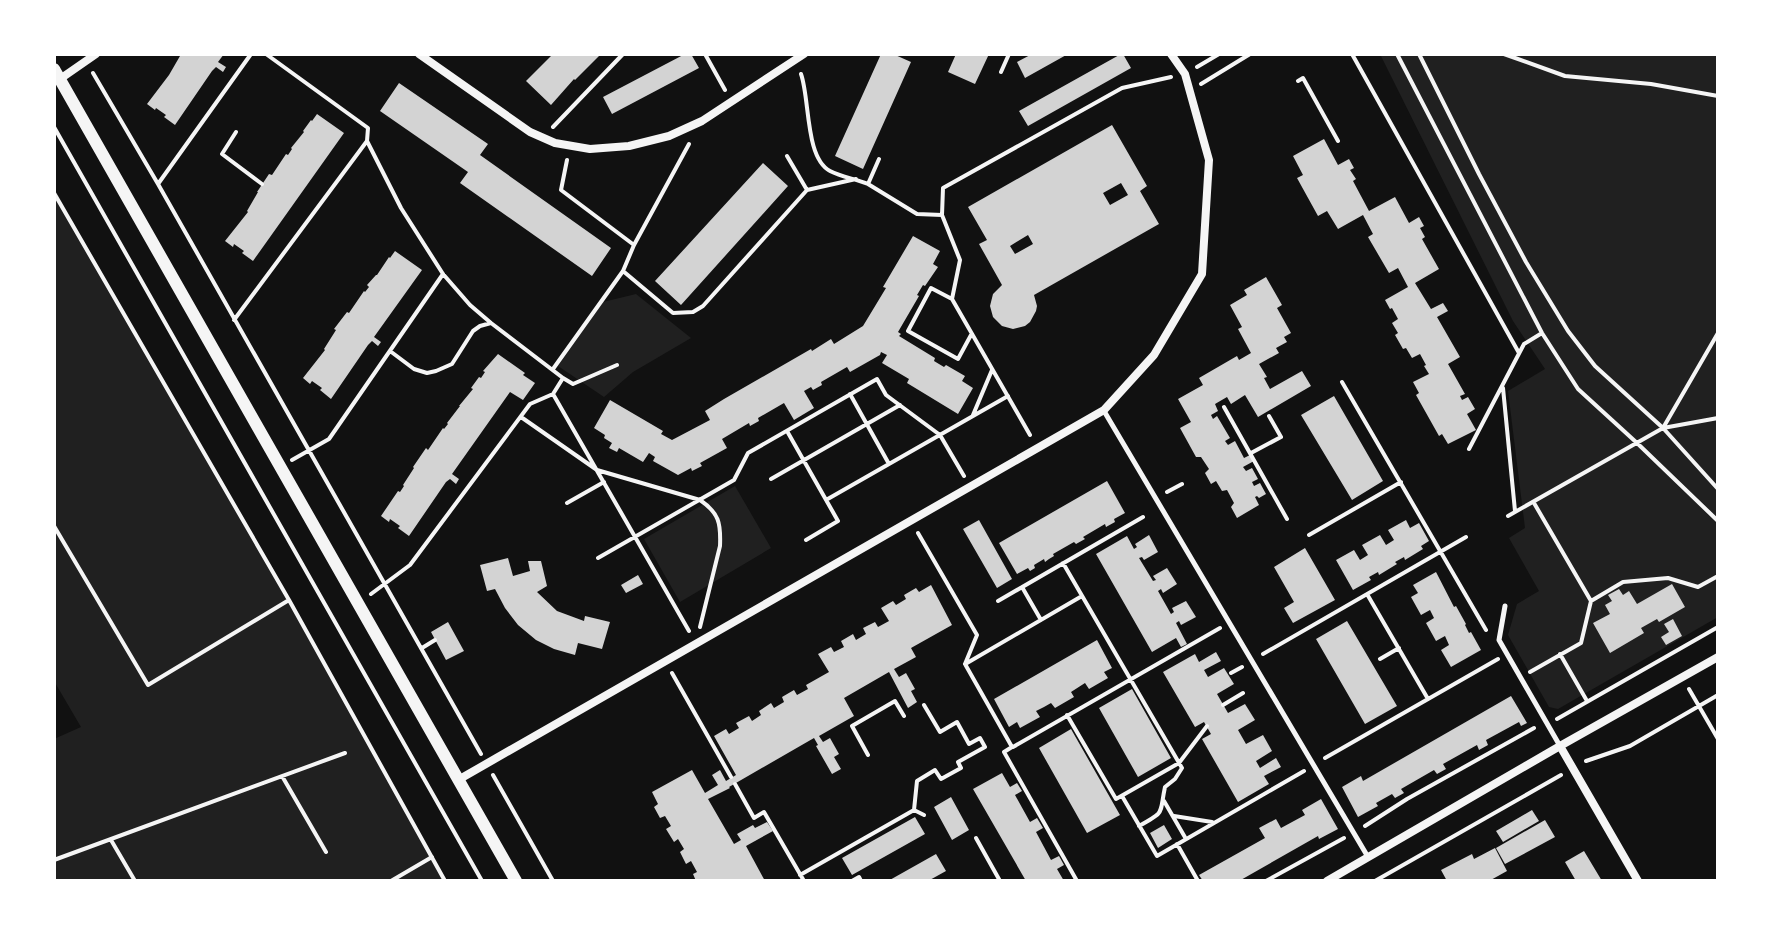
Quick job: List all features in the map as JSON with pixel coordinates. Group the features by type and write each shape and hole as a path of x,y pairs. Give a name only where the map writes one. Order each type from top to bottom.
{"street":[{"path":"96,54 86,62 57,74 516,881"},
{"path":"419,54 530,132 555,143 590,149 629,146 669,136 702,121 804,54"},
{"path":"458,780 1104,410 1154,355 1202,274 1209,160 1185,74 1171,54"},
{"path":"1327,881 1339,878 1368,857 1718,657"},
{"path":"1560,746 1638,881"}],"lane":[{"path":"1104,410 1368,857"},
{"path":"1505,606 1499,640 1560,746"}],"path":[{"path":"158,184 251,54"},
{"path":"266,54 368,128 367,141 401,208 443,274 470,305 573,384 617,365"},
{"path":"543,137 623,54"},
{"path":"705,54 732,101"},
{"path":"1001,72 1009,54"},
{"path":"952,299 960,260 942,215 943,188 1122,88 1185,74 1219,54"},
{"path":"1189,92 1250,54"},
{"path":"1352,54 1519,353"},
{"path":"1397,54 1542,333 1578,389 1718,521"},
{"path":"1419,54 1492,199 1568,331 1595,366 1663,428 1718,489"},
{"path":"1504,54 1565,76 1651,84 1718,96"},
{"path":"795,60 803,79 815,153 822,165 829,171 868,184 917,214 942,215"},
{"path":"86,62 553,881"},
{"path":"1298,81 1303,78 1338,141"},
{"path":"552,370 623,271 702,121"},
{"path":"54,127 482,881"},
{"path":"236,132 222,154 262,184"},
{"path":"234,320 367,141"},
{"path":"570,145 561,190 634,245"},
{"path":"787,156 807,190"},
{"path":"868,184 879,159"},
{"path":"623,271 673,313 693,312 703,306 807,190 856,179"},
{"path":"54,193 289,600 445,881"},
{"path":"280,467 329,439 443,274"},
{"path":"972,334 958,359 908,331 931,288 952,299 1038,448"},
{"path":"389,351 414,369 427,373 436,371 452,364 473,331 491,323"},
{"path":"1469,449 1524,344 1542,333"},
{"path":"1663,428 1718,333"},
{"path":"973,416 992,370"},
{"path":"357,603 410,565 530,404 553,394 563,378"},
{"path":"598,558 734,480 748,453 877,379 886,395 940,435 970,487"},
{"path":"1342,382 1486,631"},
{"path":"1502,386 1515,512"},
{"path":"553,394 696,643"},
{"path":"850,394 889,464"},
{"path":"826,500 1008,396"},
{"path":"771,479 900,405"},
{"path":"1224,407 1287,519"},
{"path":"1250,454 1281,437 1269,416"},
{"path":"521,417 597,470 700,500 711,507 718,518 720,546 696,643"},
{"path":"1508,516 1663,428 1718,418"},
{"path":"786,431 838,521 806,540"},
{"path":"567,503 604,482"},
{"path":"1309,535 1401,482"},
{"path":"1520,677 1581,643 1591,601 1534,502"},
{"path":"998,601 1143,517"},
{"path":"911,520 977,635 965,664"},
{"path":"54,526 148,685 289,600"},
{"path":"1231,673 1466,537"},
{"path":"1063,563 1182,768 1179,775 1165,787 1160,813 1139,826"},
{"path":"1591,601 1623,582 1668,578 1698,587 1718,576"},
{"path":"1022,587 1041,620"},
{"path":"1367,594 1428,699"},
{"path":"965,664 1082,596"},
{"path":"1077,881 1004,752 1229,622"},
{"path":"1266,881 1521,734 1548,724 1718,627"},
{"path":"422,648 435,640"},
{"path":"1380,659 1399,648"},
{"path":"1122,796 1157,856 1507,654"},
{"path":"1560,654 1587,702"},
{"path":"665,661 731,777"},
{"path":"965,664 1012,747"},
{"path":"1683,677 1718,739"},
{"path":"1223,705 1243,693"},
{"path":"1375,881 1573,768 1630,746 1718,695"},
{"path":"868,755 852,726 895,701 904,716"},
{"path":"914,810 917,781 935,770 941,779 961,768 958,762 985,747 980,738 969,744 957,722 940,732 924,705"},
{"path":"1067,715 1116,799 1179,763 1207,726"},
{"path":"54,860 345,753"},
{"path":"282,776 326,852"},
{"path":"735,784 754,818 764,812 804,881"},
{"path":"1163,799 1186,839"},
{"path":"914,810 924,815"},
{"path":"800,875 914,810"},
{"path":"1172,815 1215,822"},
{"path":"976,838 1000,881"},
{"path":"111,840 135,881"},
{"path":"1177,844 1198,881"},
{"path":"391,881 432,857"},
{"path":"852,881 859,877 861,881"}],"shaded area":[{"path":"1380,54 1718,54 1718,617 1558,709 1549,707 1508,635 1517,604 1539,591 1509,538 1525,528 1508,391 1545,369 1513,321"},
{"path":"54,188 446,881 54,881 54,739 81,727 54,681"},
{"path":"636,294 691,338 633,372 604,397 558,366 603,302"},
{"path":"735,486 771,548 680,602 644,539"}],"building":[{"path":"177,54 224,54 218,62 226,67 223,72 216,67 212,71 175,125 164,117 166,115 147,104 169,75 180,56"},
{"path":"553,54 601,54 551,105 526,81"},
{"path":"685,54 691,54 699,68 612,114 603,97"},
{"path":"881,54 893,54 911,62 863,169 835,156"},
{"path":"956,54 989,54 975,84 948,72"},
{"path":"1032,54 1068,54 1025,78 1017,62"},
{"path":"1121,54 1131,68 1028,126 1019,111"},
{"path":"399,83 488,144 480,155 611,248 592,276 460,183 468,172 380,111"},
{"path":"317,114 344,133 253,261 242,253 244,251 225,241 248,212 269,174 272,175 288,155"},
{"path":"1112,125 1147,186 1140,191 1159,224 1034,295 1037,306 1030,322 1013,329 1002,326 993,317 990,306 993,294 1002,285 979,244 987,240 968,207","holes":["1121,183 1128,195 1110,205 1103,193","1028,235 1033,244 1015,254 1010,246"]},
{"path":"1324,139 1338,165 1349,159 1354,168 1350,170 1356,179 1353,181 1369,211 1395,197 1409,223 1419,217 1424,226 1420,228 1425,237 1422,239 1439,269 1415,283 1431,309 1443,303 1448,311 1437,317 1460,357 1448,364 1465,394 1460,396 1462,400 1468,397 1475,409 1467,414 1476,430 1448,444 1442,434 1439,436 1416,395 1419,393 1413,382 1429,374 1426,365 1420,354 1412,358 1406,348 1403,349 1392,323 1398,319 1385,300 1408,287 1398,268 1389,273 1368,237 1373,234 1363,215 1338,229 1327,211 1318,216 1297,178 1303,175 1293,156"},
{"path":"763,163 788,186 681,305 655,281"},
{"path":"913,236 940,251 933,264 938,267 917,295 898,332 901,334 899,336 935,358 934,361 965,376 962,381 973,388 958,414 907,383 909,379 882,363 887,355 881,352 850,372 847,367 821,382 822,385 804,391 814,408 794,420 784,403 758,418 759,421 750,426 749,423 722,439 727,448 700,463 702,466 678,475 653,461 655,457 649,453 643,462 619,448 617,452 609,448 612,443 594,428 610,400 663,431 661,434 672,440 710,420 705,411 724,399 811,349 831,339 834,344 863,326"},
{"path":"395,251 422,270 374,337 381,342 378,346 372,341 368,345 331,399 320,390 322,388 303,378 325,350 334,329"},
{"path":"1266,277 1282,305 1277,308 1291,333 1284,337 1287,342 1276,348 1279,353 1259,364 1267,377 1264,378 1270,389 1302,371 1311,386 1258,417 1245,395 1231,404 1227,397 1215,404 1218,411 1211,415 1213,419 1217,416 1230,438 1225,441 1228,445 1235,441 1244,458 1250,455 1254,461 1243,467 1246,471 1252,468 1258,479 1252,482 1254,486 1260,483 1266,494 1255,497 1259,505 1237,518 1227,490 1222,491 1216,481 1211,484 1205,473 1209,469 1201,457 1196,457 1180,428 1191,422 1178,399 1203,385 1199,378 1237,356 1239,360 1251,353 1230,305 1247,295 1244,290"},
{"path":"498,354 535,383 523,400 510,392 452,474 459,479 456,484 450,479 446,482 409,536 398,528 400,526 381,516 404,486 426,448 428,450 448,424"},
{"path":"1334,396 1383,481 1352,500 1301,415"},
{"path":"1107,481 1125,513 1114,519 1115,522 1106,527 1105,524 1083,537 1085,539 1053,554 1045,562 1044,559 1034,565 1035,568 1030,571 1028,568 1017,574 999,543"},
{"path":"979,520 1012,579 997,588 963,529"},
{"path":"1406,520 1410,528 1419,523 1429,541 1421,546 1423,549 1395,562 1397,564 1379,575 1378,572 1369,577 1371,580 1353,590 1336,560 1354,550 1360,560 1368,555 1362,545 1380,535 1386,545 1394,540 1388,530"},
{"path":"1149,535 1158,552 1144,560 1139,558 1153,581 1156,580 1153,576 1167,568 1177,584 1163,593 1161,589 1158,591 1171,614 1174,612 1172,608 1186,601 1196,617 1181,625 1179,621 1176,623 1187,644 1181,647 1176,638 1152,652 1096,554 1127,536 1134,549 1137,547 1135,544"},
{"path":"1305,548 1335,600 1293,623 1284,608 1294,602 1274,567"},
{"path":"508,558 513,576 530,571 528,561 541,561 547,586 537,592 557,611 584,621 585,616 610,622 602,649 578,643 575,655 554,649 536,640 518,625 495,589 487,591 480,565"},
{"path":"1436,572 1481,650 1451,667 1441,650 1449,645 1445,636 1436,641 1426,623 1434,618 1430,610 1421,615 1411,597 1418,593 1413,585"},
{"path":"638,575 643,584 626,593 621,585"},
{"path":"1672,584 1685,607 1641,628 1644,633 1610,653 1593,623 1610,614 1605,605 1612,601 1608,595 1619,589 1623,595 1629,591 1637,604"},
{"path":"931,585 952,625 911,648 916,657 894,669 899,677 906,673 915,689 911,691 917,702 908,708 889,672 844,698 854,716 819,736 823,742 830,738 839,754 834,757 841,769 832,774 814,738 708,799 734,844 741,840 737,834 753,825 755,828 767,822 773,831 746,846 765,881 696,881 693,874 697,872 691,861 686,864 680,852 684,849 678,839 674,842 666,829 671,826 665,816 660,818 654,807 658,804 652,792 692,770 705,793 718,785 712,775 720,770 726,781 736,775 714,736 726,729 729,734 739,728 736,723 749,716 752,721 761,715 759,711 771,703 774,708 784,702 782,697 794,690 797,695 808,689 806,685 829,672 818,654 831,647 834,652 844,647 841,641 853,634 856,640 866,634 863,628 875,622 878,627 889,621 881,608 893,601 896,605 906,599 904,595 916,588 919,592"},
{"path":"1673,619 1682,636 1666,645 1661,637 1669,632 1664,624"},
{"path":"1347,621 1397,706 1365,724 1316,639"},
{"path":"448,622 464,651 446,660 431,632"},
{"path":"1097,640 1112,668 1104,672 1108,678 1089,689 1085,683 1071,692 1074,697 1055,708 1051,703 1036,711 1040,717 1020,728 1017,722 1009,727 994,699"},
{"path":"1216,652 1221,661 1204,670 1208,677 1224,668 1234,684 1217,694 1228,713 1245,704 1255,720 1238,730 1246,744 1263,735 1272,751 1256,761 1260,768 1276,758 1281,767 1264,776 1269,784 1238,802 1202,739 1211,734 1204,722 1195,727 1163,672 1195,654 1199,662"},
{"path":"1132,689 1171,758 1138,777 1099,708"},
{"path":"1511,696 1527,723 1521,726 1519,722 1486,740 1488,745 1479,750 1477,745 1443,764 1446,769 1437,774 1434,770 1401,789 1404,793 1395,798 1392,794 1358,817 1342,787 1361,776 1363,781"},
{"path":"1071,729 1120,815 1087,833 1039,748"},
{"path":"1002,773 1010,787 1017,783 1022,791 1015,795 1030,822 1037,818 1043,828 1036,832 1051,860 1059,856 1064,865 1057,869 1064,881 1026,881 973,789"},
{"path":"951,797 969,830 952,840 934,807"},
{"path":"1321,799 1338,829 1319,839 1318,836 1239,881 1203,881 1199,875 1265,838 1259,828 1276,819 1281,828 1305,815 1302,810"},
{"path":"1532,810 1539,821 1503,842 1496,831"},
{"path":"915,817 925,834 852,875 842,858"},
{"path":"1545,820 1555,837 1505,864 1496,848"},
{"path":"1164,825 1172,839 1158,848 1150,833"},
{"path":"1495,848 1507,871 1489,881 1447,881 1441,870 1472,854 1474,859"},
{"path":"1584,851 1602,881 1576,881 1565,862"},
{"path":"936,854 946,871 928,881 888,881"}]}
